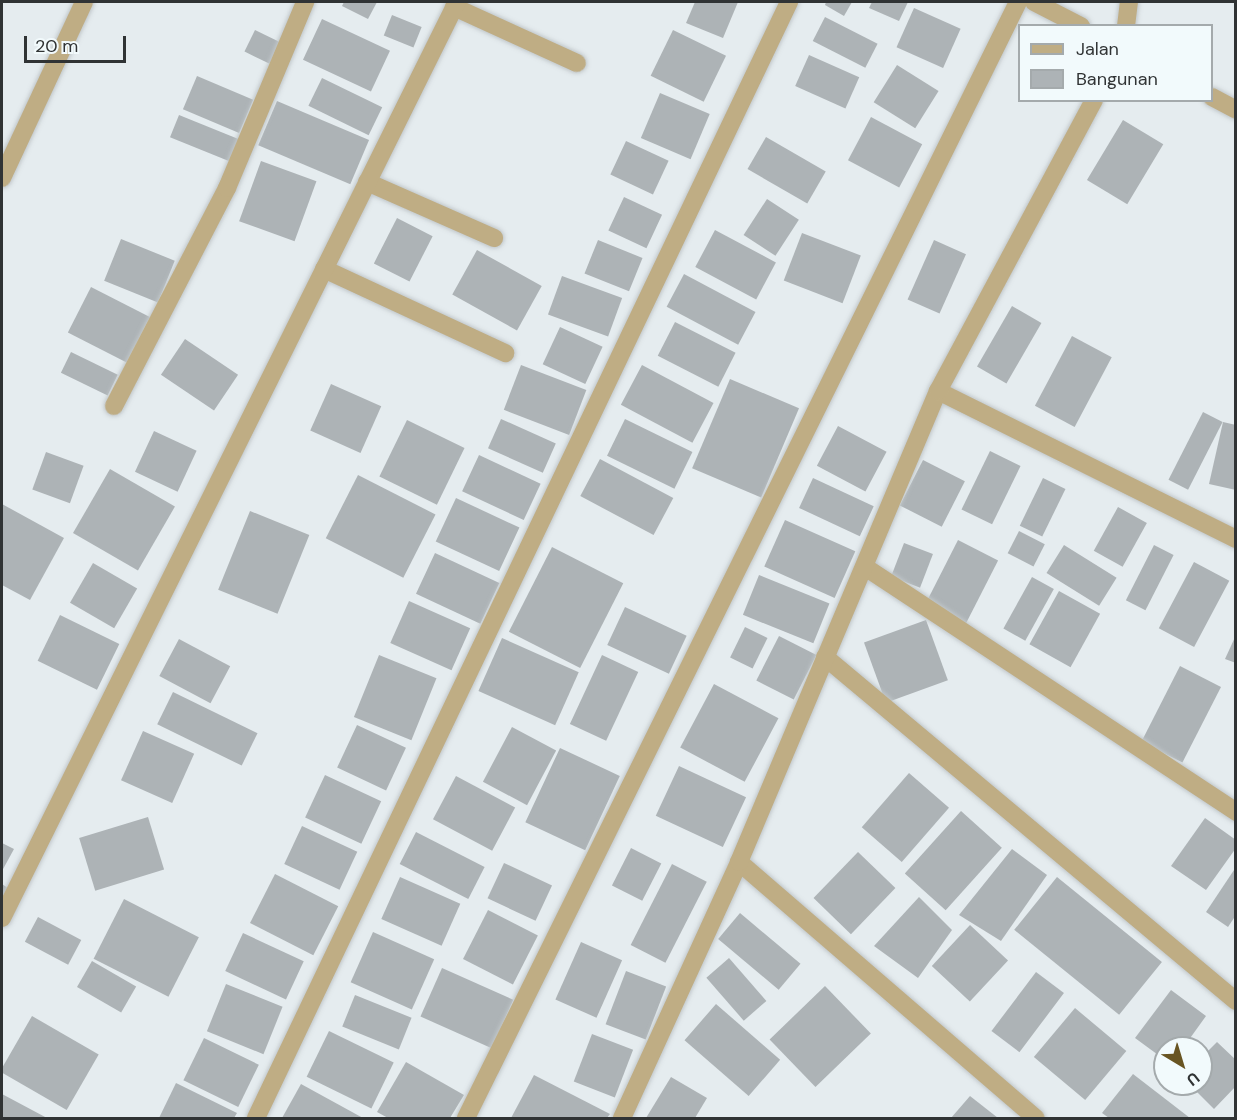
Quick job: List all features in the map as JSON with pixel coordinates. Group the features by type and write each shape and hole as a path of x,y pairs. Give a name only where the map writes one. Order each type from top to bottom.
{"street":[{"path":"2,178 84,2"},
{"path":"114,406 227,188 305,2"},
{"path":"255,1119 789,2"},
{"path":"466,1119 1018,2"},
{"path":"1034,2 1077,24"},
{"path":"1126,24 1130,2"},
{"path":"2,918 456,4 577,63"},
{"path":"1213,98 1236,110"},
{"path":"622,1119 739,862 938,391 1093,102"},
{"path":"367,182 494,238"},
{"path":"324,269 506,353"},
{"path":"938,391 1236,539"},
{"path":"865,567 1236,812"},
{"path":"825,657 1236,1001"},
{"path":"739,862 1036,1119"}],"building":[{"path":"344,2 377,2 368,19 342,6"},
{"path":"695,2 738,2 723,38 686,23"},
{"path":"826,2 852,2 844,16 825,5"},
{"path":"872,2 908,2 899,21 869,8"},
{"path":"914,8 961,29 943,68 897,47"},
{"path":"392,15 422,27 413,47 384,35"},
{"path":"825,17 878,44 865,68 813,41"},
{"path":"322,19 390,51 371,91 303,60"},
{"path":"255,30 280,42 270,64 244,52"},
{"path":"673,30 726,56 704,102 651,76"},
{"path":"809,55 859,77 845,108 795,86"},
{"path":"897,65 939,91 915,128 874,102"},
{"path":"197,76 253,100 239,133 183,109"},
{"path":"322,78 382,107 369,135 308,106"},
{"path":"660,93 710,114 691,159 641,138"},
{"path":"277,101 369,140 350,184 258,145"},
{"path":"179,115 238,139 229,161 170,137"},
{"path":"871,117 922,144 899,187 848,160"},
{"path":"1123,120 1163,144 1127,204 1087,180"},
{"path":"766,137 826,171 807,204 748,169"},
{"path":"626,141 669,161 653,194 610,175"},
{"path":"261,161 316,181 295,241 239,221"},
{"path":"624,197 662,215 646,248 608,231"},
{"path":"767,199 799,220 775,256 744,235"},
{"path":"397,218 433,236 409,282 374,263"},
{"path":"715,230 776,262 756,299 695,267"},
{"path":"802,233 861,256 843,303 784,281"},
{"path":"121,239 175,261 158,302 104,281"},
{"path":"598,240 643,258 629,291 585,273"},
{"path":"934,240 966,254 940,314 908,299"},
{"path":"477,250 542,286 517,330 452,295"},
{"path":"684,274 756,312 738,345 667,307"},
{"path":"562,276 622,298 608,336 548,315"},
{"path":"91,287 150,317 127,362 68,332"},
{"path":"1012,306 1041,323 1006,384 977,367"},
{"path":"675,322 736,353 718,387 658,356"},
{"path":"560,327 603,347 585,384 543,364"},
{"path":"1072,336 1112,357 1075,427 1035,406"},
{"path":"185,339 238,375 214,410 161,375"},
{"path":"71,352 118,375 108,395 61,373"},
{"path":"521,365 586,390 569,435 504,410"},
{"path":"642,365 714,403 692,443 621,405"},
{"path":"730,379 799,408 761,498 692,468"},
{"path":"331,384 381,406 361,453 310,431"},
{"path":"1203,412 1223,422 1188,490 1168,480"},
{"path":"501,419 556,443 543,473 488,448"},
{"path":"625,419 692,452 674,489 607,456"},
{"path":"407,420 465,448 437,505 379,477"},
{"path":"1223,422 1236,425 1236,490 1209,484"},
{"path":"838,426 887,452 865,492 817,466"},
{"path":"154,431 197,451 178,492 135,472"},
{"path":"990,451 1021,466 992,524 962,509"},
{"path":"46,452 84,466 70,503 32,490"},
{"path":"479,455 541,484 524,520 462,491"},
{"path":"600,459 673,498 654,535 580,496"},
{"path":"923,460 965,481 942,527 900,505"},
{"path":"110,469 175,506 138,571 73,533"},
{"path":"358,475 436,514 403,578 326,538"},
{"path":"813,478 874,506 860,536 799,508"},
{"path":"1043,478 1065,489 1042,537 1020,526"},
{"path":"456,498 519,528 499,571 436,542"},
{"path":"2,504 64,538 30,600 2,585"},
{"path":"1118,507 1147,523 1123,567 1094,551"},
{"path":"250,511 309,535 277,614 218,590"},
{"path":"785,520 855,551 835,598 764,567"},
{"path":"1019,531 1045,544 1033,566 1008,553"},
{"path":"958,540 998,560 965,625 925,604"},
{"path":"904,543 933,554 920,588 891,577"},
{"path":"1064,545 1117,578 1099,606 1047,573"},
{"path":"1154,545 1174,555 1145,610 1126,600"},
{"path":"552,547 623,583 580,668 509,632"},
{"path":"435,553 499,583 480,624 416,594"},
{"path":"1194,562 1229,581 1194,647 1159,628"},
{"path":"93,563 137,588 114,628 70,603"},
{"path":"759,575 829,603 813,643 743,615"},
{"path":"1032,577 1054,589 1025,641 1003,629"},
{"path":"1059,591 1100,614 1071,667 1029,644"},
{"path":"409,601 470,628 451,670 390,643"},
{"path":"625,607 687,636 669,674 607,645"},
{"path":"60,615 119,644 97,690 38,661"},
{"path":"926,620 948,680 886,703 864,643"},
{"path":"745,627 767,638 753,669 730,658"},
{"path":"1236,635 1236,663 1225,659"},
{"path":"779,636 816,655 794,700 756,681"},
{"path":"502,638 579,672 555,725 478,691"},
{"path":"179,639 230,666 210,703 159,676"},
{"path":"379,655 436,678 411,740 354,717"},
{"path":"602,655 638,672 606,741 570,724"},
{"path":"1180,666 1221,687 1182,763 1141,742"},
{"path":"714,684 778,718 745,782 680,748"},
{"path":"173,692 257,733 242,766 157,724"},
{"path":"357,725 406,748 386,790 337,768"},
{"path":"512,727 556,750 527,805 483,782"},
{"path":"143,731 194,754 172,803 121,780"},
{"path":"560,748 620,776 585,850 525,822"},
{"path":"679,766 746,797 723,847 656,816"},
{"path":"909,773 949,808 902,862 862,827"},
{"path":"325,775 381,801 361,844 305,818"},
{"path":"456,776 515,807 492,851 433,819"},
{"path":"961,811 1002,848 946,910 905,873"},
{"path":"148,817 164,870 95,891 79,838"},
{"path":"1205,818 1236,840 1236,848 1206,890 1171,866"},
{"path":"302,826 357,852 340,890 284,864"},
{"path":"416,832 485,867 468,899 400,864"},
{"path":"2,843 14,849 2,871"},
{"path":"631,848 661,863 642,901 612,885"},
{"path":"1012,849 1047,875 1001,941 959,915"},
{"path":"858,852 895,888 851,934 814,898"},
{"path":"504,863 552,885 536,921 488,898"},
{"path":"672,864 707,882 665,963 631,945"},
{"path":"1236,867 1236,915 1228,927 1206,912"},
{"path":"275,874 338,906 313,955 250,923"},
{"path":"400,877 460,904 442,946 381,919"},
{"path":"1057,877 1162,962 1119,1015 1014,930"},
{"path":"2,884 12,891 2,909"},
{"path":"919,897 952,930 918,978 874,946"},
{"path":"124,899 199,937 168,997 94,959"},
{"path":"488,910 538,935 513,984 463,959"},
{"path":"740,913 801,964 779,990 718,939"},
{"path":"38,917 81,940 68,965 25,942"},
{"path":"970,925 1008,960 970,1001 932,966"},
{"path":"373,932 434,959 412,1009 351,982"},
{"path":"243,933 304,961 286,999 225,971"},
{"path":"581,942 622,960 596,1018 555,1000"},
{"path":"729,958 766,1001 744,1021 706,978"},
{"path":"92,961 136,986 121,1012 77,987"},
{"path":"442,968 513,1000 492,1048 420,1016"},
{"path":"626,971 666,986 646,1040 606,1024"},
{"path":"1036,972 1064,993 1019,1052 991,1031"},
{"path":"226,984 283,1007 263,1054 207,1031"},
{"path":"825,986 871,1033 815,1087 770,1039"},
{"path":"1171,990 1206,1016 1192,1036 1153,1036 1153,1051 1135,1038"},
{"path":"355,995 412,1018 399,1049 342,1027"},
{"path":"716,1004 780,1060 749,1096 685,1040"},
{"path":"1075,1008 1126,1051 1085,1100 1034,1057"},
{"path":"32,1016 99,1054 67,1110 2,1073 2,1068"},
{"path":"329,1031 394,1063 371,1108 307,1077"},
{"path":"592,1034 633,1050 615,1097 574,1082"},
{"path":"204,1038 259,1065 238,1107 183,1080"},
{"path":"1217,1042 1236,1060 1236,1086 1214,1109 1201,1096 1213,1096 1213,1046"},
{"path":"406,1062 464,1095 450,1118 388,1118 377,1112"},
{"path":"1133,1074 1153,1089 1153,1096 1162,1096 1190,1118 1109,1118 1102,1113"},
{"path":"534,1075 610,1114 607,1118 511,1118"},
{"path":"671,1077 707,1098 695,1118 646,1118"},
{"path":"176,1083 237,1113 234,1118 159,1118"},
{"path":"301,1084 363,1118 282,1118"},
{"path":"2,1094 47,1118 2,1118"},
{"path":"970,1096 998,1118 951,1118"}]}
